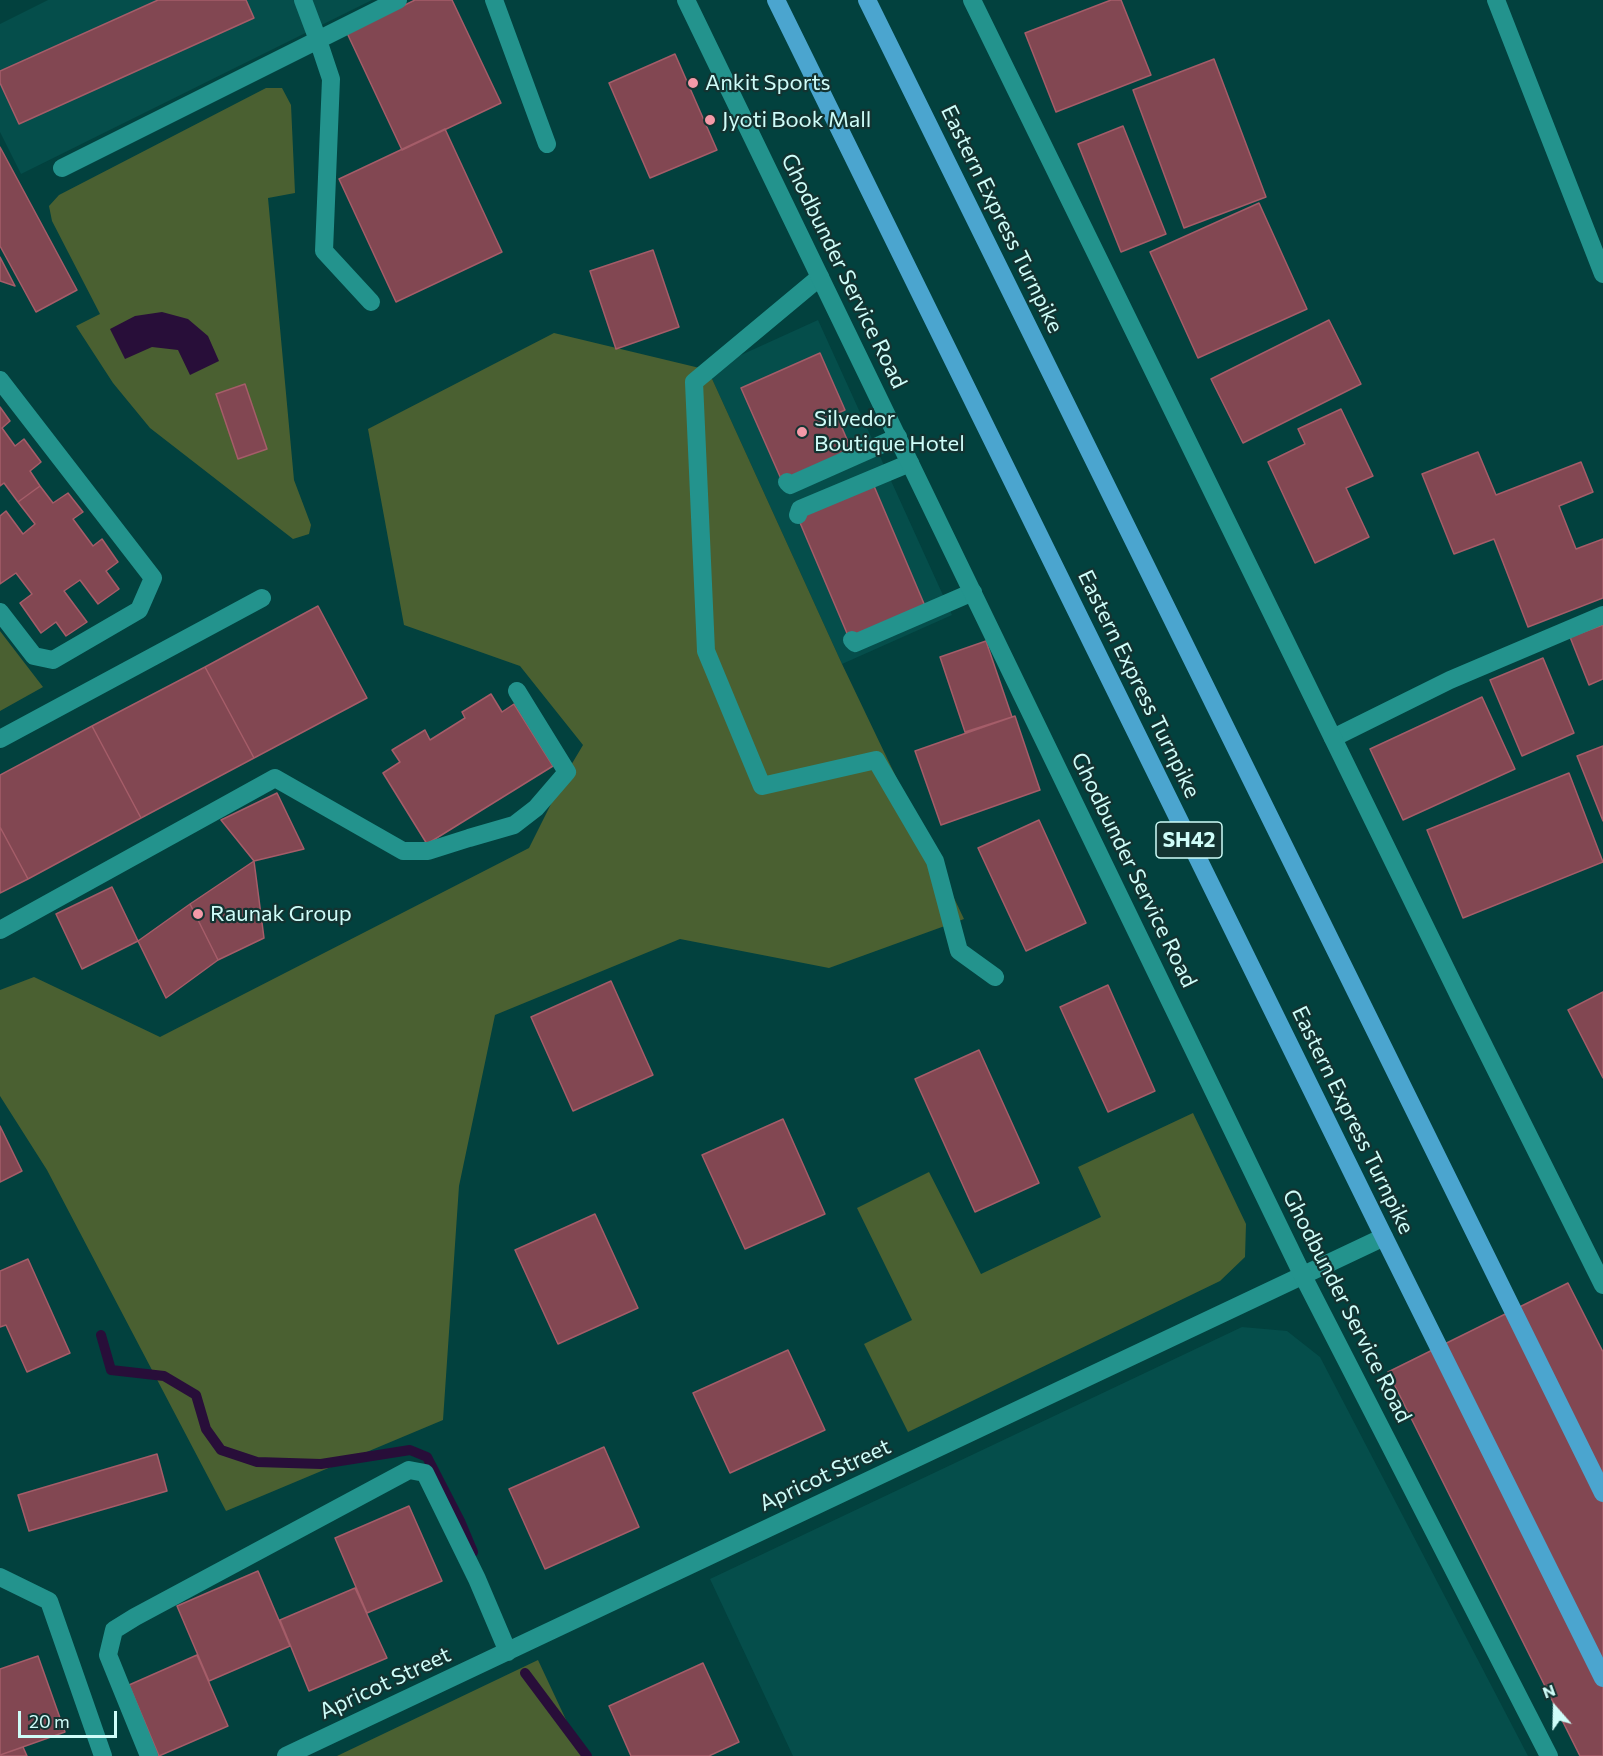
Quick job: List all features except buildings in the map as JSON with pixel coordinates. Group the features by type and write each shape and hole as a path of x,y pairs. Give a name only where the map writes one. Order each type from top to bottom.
{"main road":[{"name":"Eastern Express Turnpike","path":"776,0 1603,1678"},
{"name":"Eastern Express Turnpike","path":"867,0 1603,1493"}],"street":[{"path":"303,0 331,79 324,251 371,302"},
{"path":"62,168 398,0"},
{"path":"494,0 547,144"},
{"name":"Ghodbunder Service Road","path":"686,0 1303,1276 1549,1756"},
{"path":"972,0 1461,1000 1603,1284"},
{"path":"1496,0 1603,274"},
{"path":"820,277 694,382 706,651 762,786 876,760 935,861 959,951 995,977"},
{"path":"0,380 153,578 139,610 53,660 34,656 0,612"},
{"path":"787,482 790,485 897,437"},
{"path":"798,514 800,509 910,463"},
{"path":"852,640 855,643 973,592"},
{"path":"0,739 262,598"},
{"path":"1333,738 1450,680 1603,615"},
{"path":"0,930 275,778 403,851 428,851 514,825 536,807 567,772 518,691"},
{"name":"Apricot Street","path":"286,1756 1384,1237"},
{"path":"149,1756 108,1655 114,1630 409,1470 425,1473 477,1579 508,1652"},
{"path":"0,1577 49,1601 103,1756"}],"shaded area":[{"path":"48,0 372,0 21,174 0,132 0,24"},
{"path":"162,312 188,319 208,336 219,361 190,375 178,350 152,347 125,359 110,329 135,316"},
{"path":"818,320 952,615 842,664 708,370"},
{"path":"1242,1327 1287,1331 1320,1357 1528,1756 793,1756 710,1579"}],"green space":[{"path":"266,88 282,88 291,105 295,193 268,198 294,480 311,525 309,534 293,539 150,428 113,383 76,326 100,314 52,221 49,206 59,195"},
{"path":"554,333 708,370 842,664 964,919 829,968 680,939 495,1015 459,1186 443,1420 226,1511 47,1170 0,1096 0,990 34,977 160,1037 529,848 583,745 520,666 404,625 368,429"},
{"path":"0,631 43,687 0,711"},
{"path":"1193,1113 1246,1224 1245,1257 1220,1281 908,1432 864,1344 912,1320 857,1208 929,1172 981,1274 1101,1217 1078,1167"},
{"path":"538,1660 583,1756 337,1756"}],"waterway":[{"path":"101,1335 111,1370 164,1376 196,1395 206,1429 221,1450 257,1462 321,1464 410,1450 427,1457 460,1521 473,1552"},
{"path":"525,1673 587,1756"}],"place":[{"name":"Ankit Sports","path":"693,83"},
{"name":"Jyoti Book Mall","path":"710,120"},
{"name":"Silvedor Boutique Hotel","path":"802,432"},
{"name":"Raunak Group","path":"198,914"}]}
